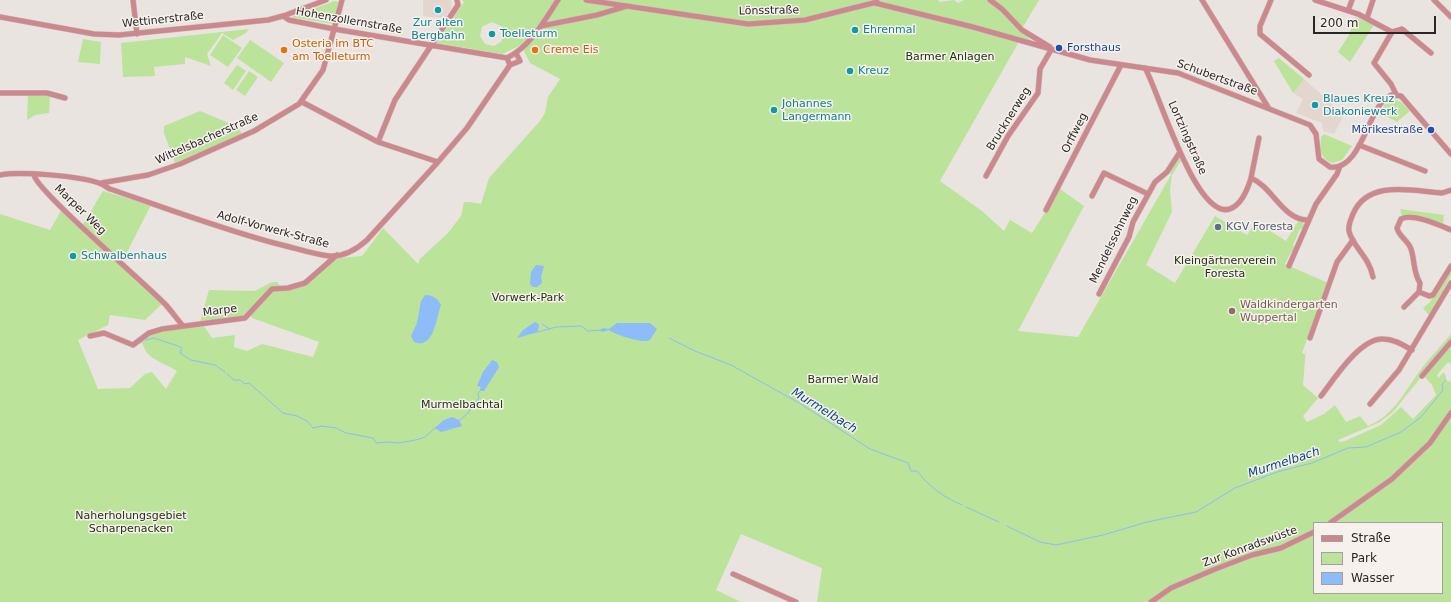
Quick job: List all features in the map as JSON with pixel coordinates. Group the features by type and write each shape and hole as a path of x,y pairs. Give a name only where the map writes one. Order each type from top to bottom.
{"street":[{"path":"133,0 137,34"},
{"name":"Wettinerstraße","path":"0,18 94,34 137,34 268,20 326,0"},
{"name":"Wittelsbacherstraße","path":"101,183 148,175 180,164 254,131 302,102 323,70 342,0"},
{"path":"378,142 395,100 458,5 457,0"},
{"path":"510,65 507,58 516,53 541,26 558,0"},
{"name":"Lönsstraße","path":"586,0 748,24 805,20 878,1"},
{"name":"Schubertstraße","path":"990,0 1002,9 1022,30 1053,50"},
{"path":"1202,0 1268,107"},
{"path":"1271,0 1260,26 1260,34 1308,76"},
{"path":"1315,0 1367,18 1392,32"},
{"path":"1348,11 1352,0"},
{"path":"1367,18 1373,0"},
{"path":"1434,0 1451,17"},
{"name":"Schubertstraße","path":"878,1 1090,60 1178,73 1268,107 1310,125 1316,134 1319,159 1330,167 1340,166"},
{"path":"541,26 597,15 627,6"},
{"name":"Hohenzollernstraße","path":"283,16 289,20 334,29 507,58"},
{"path":"1431,53 1402,29 1392,32 1374,63 1391,84 1396,94 1401,96 1406,101 1451,154"},
{"name":"Brucknerweg","path":"986,176 1008,136 1038,93 1040,69 1053,50"},
{"name":"Adolf-Vorwerk-Straße","path":"0,175 12,173 101,183 110,189 244,234 329,256 348,253 360,246 438,162 477,115 510,65 520,61 516,53"},
{"name":"Orffweg","path":"1046,210 1121,65"},
{"name":"Lortzingstraße","path":"1145,68 1180,152 1200,189 1212,204 1221,210 1230,209 1235,206 1246,191 1251,178 1259,138"},
{"path":"0,93 47,93 65,98"},
{"path":"1289,266 1316,204 1337,174 1340,166 1349,159 1359,145 1380,104 1387,97 1396,94"},
{"path":"302,102 378,142 438,162"},
{"path":"1359,145 1425,171"},
{"name":"Mendelssohnweg","path":"1098,294 1129,237 1133,222 1148,194 1155,182 1167,172 1180,152"},
{"name":"Mendelssohnweg","path":"1092,196 1104,173 1148,194"},
{"name":"Marper Weg","path":"34,175 36,180 58,203 166,305 183,326"},
{"path":"1251,178 1262,184 1295,218 1309,220"},
{"path":"1373,277 1369,263 1353,240 1348,226 1358,204 1371,194 1388,190 1442,193 1451,190"},
{"path":"1404,307 1419,292 1420,284 1415,275 1411,250 1399,234 1397,224 1401,219 1406,217 1426,221 1451,230"},
{"path":"1310,338 1337,262 1353,240"},
{"name":"Marpe","path":"90,336 104,333 133,345 155,331 245,318 272,289 288,288 304,283 337,255"},
{"path":"1419,292 1429,296 1433,295 1451,266"},
{"path":"1370,404 1391,380 1412,350 1451,283"},
{"path":"1320,396 1360,348 1370,342 1383,339 1392,340 1412,350"},
{"path":"1422,376 1451,342"},
{"path":"1331,522 1392,479 1430,443 1451,413"},
{"name":"Zur Konradswüste","path":"1151,602 1162,593 1178,585 1243,558 1281,548 1313,532"},
{"path":"732,574 796,602"}],"shaded area":[{"path":"423,0 451,0 452,7 444,20 443,18 423,16"},
{"path":"1304,79 1344,115 1334,134 1323,131 1322,123 1296,113 1303,99 1293,93"}],"green space":[{"path":"462,0 938,0 940,2 954,0 958,3 964,0 1039,0 1021,30 1031,40 1021,38 940,181 982,211 1004,231 1010,220 1032,233 1060,189 1084,206 1018,331 1078,337 1171,175 1170,170 1178,156 1181,161 1172,175 1170,189 1172,212 1146,265 1175,283 1215,216 1247,235 1256,222 1286,241 1299,220 1305,225 1304,229 1300,229 1293,245 1296,247 1294,252 1291,252 1285,264 1328,283 1302,353 1305,354 1306,348 1303,385 1318,398 1303,416 1307,422 1324,414 1335,405 1346,422 1360,416 1368,426 1377,421 1392,409 1399,401 1425,364 1451,334 1451,340 1393,412 1380,422 1338,440 1340,442 1345,441 1381,425 1401,407 1413,419 1436,395 1432,385 1424,376 1451,345 1451,364 1448,362 1437,375 1438,378 1444,372 1446,380 1451,382 1451,602 817,602 822,568 741,534 716,590 741,602 0,602 0,214 50,230 62,209 81,227 103,191 151,205 122,262 164,302 145,320 110,315 108,325 78,340 98,389 130,388 145,374 152,372 166,389 177,371 155,360 146,352 140,342 150,334 200,322 209,290 255,291 272,282 277,282 281,287 295,284 314,274 327,259 362,256 383,228 418,264 420,259 448,233 461,216 464,202 481,204 489,178 540,121 545,113 548,97 560,79 530,63 521,45 502,54 437,43 464,2","holes":["492,22 501,26 504,32 501,42 494,46 485,44 480,36 482,27","248,312 252,318 319,342 313,357 262,344 247,351 234,347 235,335 212,338 201,322 243,316"]},
{"path":"335,1 339,2 333,24 291,17"},
{"path":"1355,17 1374,25 1350,62 1338,52 1349,35"},
{"path":"249,29 246,33 233,40 222,33 207,54 211,66 185,57 185,64 154,67 155,76 123,77 121,43"},
{"path":"223,35 242,48 228,67 210,55"},
{"path":"83,39 101,42 100,64 78,62"},
{"path":"250,40 284,63 271,82 237,58"},
{"path":"1279,58 1304,79 1293,93 1274,61"},
{"path":"237,65 246,71 233,90 224,83"},
{"path":"249,71 258,77 245,96 236,90"},
{"path":"28,94 50,96 49,113 35,115 27,120"},
{"path":"1395,100 1401,102 1410,111 1397,122 1380,113 1385,104"},
{"path":"200,111 238,127 242,134 175,163 164,133 164,126"},
{"path":"1324,134 1352,146 1342,160 1332,163 1325,159 1321,149 1321,137"},
{"path":"1400,209 1444,215 1443,223 1405,215 1402,216"},
{"path":"1451,268 1451,276 1429,315 1423,308 1430,302"}],"water":[{"path":"536,265 544,266 541,277 542,283 537,287 533,287 530,284 531,272"},
{"path":"425,295 434,297 441,305 436,325 430,337 421,343 414,342 411,336 417,323 421,301"},
{"path":"535,322 539,324 538,332 517,338 523,330"},
{"path":"617,323 650,323 657,329 650,340 647,341 630,338 609,330 602,332 600,330 603,328 609,329"},
{"path":"492,360 497,362 499,367 484,391 481,391 481,387 477,386 483,372"},
{"path":"452,417 459,420 462,426 441,432 435,428 444,420"}],"waterway":[{"name":"Murmelbach","path":"542,324 550,329"},
{"name":"Murmelbach","path":"538,332 556,327 581,326 588,331 601,330"},
{"name":"Murmelbach","path":"146,340 154,338 178,346 182,348 180,353 191,360 215,365 225,372"},
{"name":"Murmelbach","path":"669,338 695,351 731,365 801,404 870,449 908,463 911,471 917,471 937,491 962,505"},
{"name":"Murmelbach","path":"227,374 234,380 240,380 245,384 249,383 283,413 297,416 307,421 313,428 321,426 336,428 346,433 373,438 376,443 398,443 425,437 436,427"},
{"name":"Murmelbach","path":"1007,526 1040,542 1056,545 1103,535 1147,522 1196,512 1235,488 1277,472 1312,463 1348,448 1366,447 1401,432 1421,417 1443,390 1442,384 1446,380"},
{"name":"Murmelbach","path":"459,421 468,413 479,398 478,393 481,390"},
{"name":"Murmelbach","path":"966,507 999,522"}],"place":[{"name":"Zur alten Bergbahn","path":"438,10"},
{"name":"Ehrenmal","path":"855,30"},
{"name":"Toelleturm","path":"492,34"},
{"name":"Forsthaus","path":"1059,48"},
{"name":"Osteria im BTC am Toelleturm","path":"284,50"},
{"name":"Creme Eis","path":"535,50"},
{"name":"Kreuz","path":"850,71"},
{"name":"Blaues Kreuz Diakoniewerk","path":"1315,105"},
{"name":"Johannes Langermann","path":"774,110"},
{"name":"Mörikestraße","path":"1431,130"},
{"name":"KGV Foresta","path":"1218,227"},
{"name":"Schwalbenhaus","path":"73,256"},
{"name":"Waldkindergarten Wuppertal","path":"1232,311"}],"park label":[{"name":"Barmer Anlagen","path":"950,57"},
{"name":"Kleingärtnerverein Foresta","path":"1225,267"},
{"name":"Vorwerk-Park","path":"528,298"},
{"name":"Barmer Wald","path":"843,380"},
{"name":"Murmelbachtal","path":"462,405"},
{"name":"Naherholungsgebiet Scharpenacken","path":"131,522"}]}
